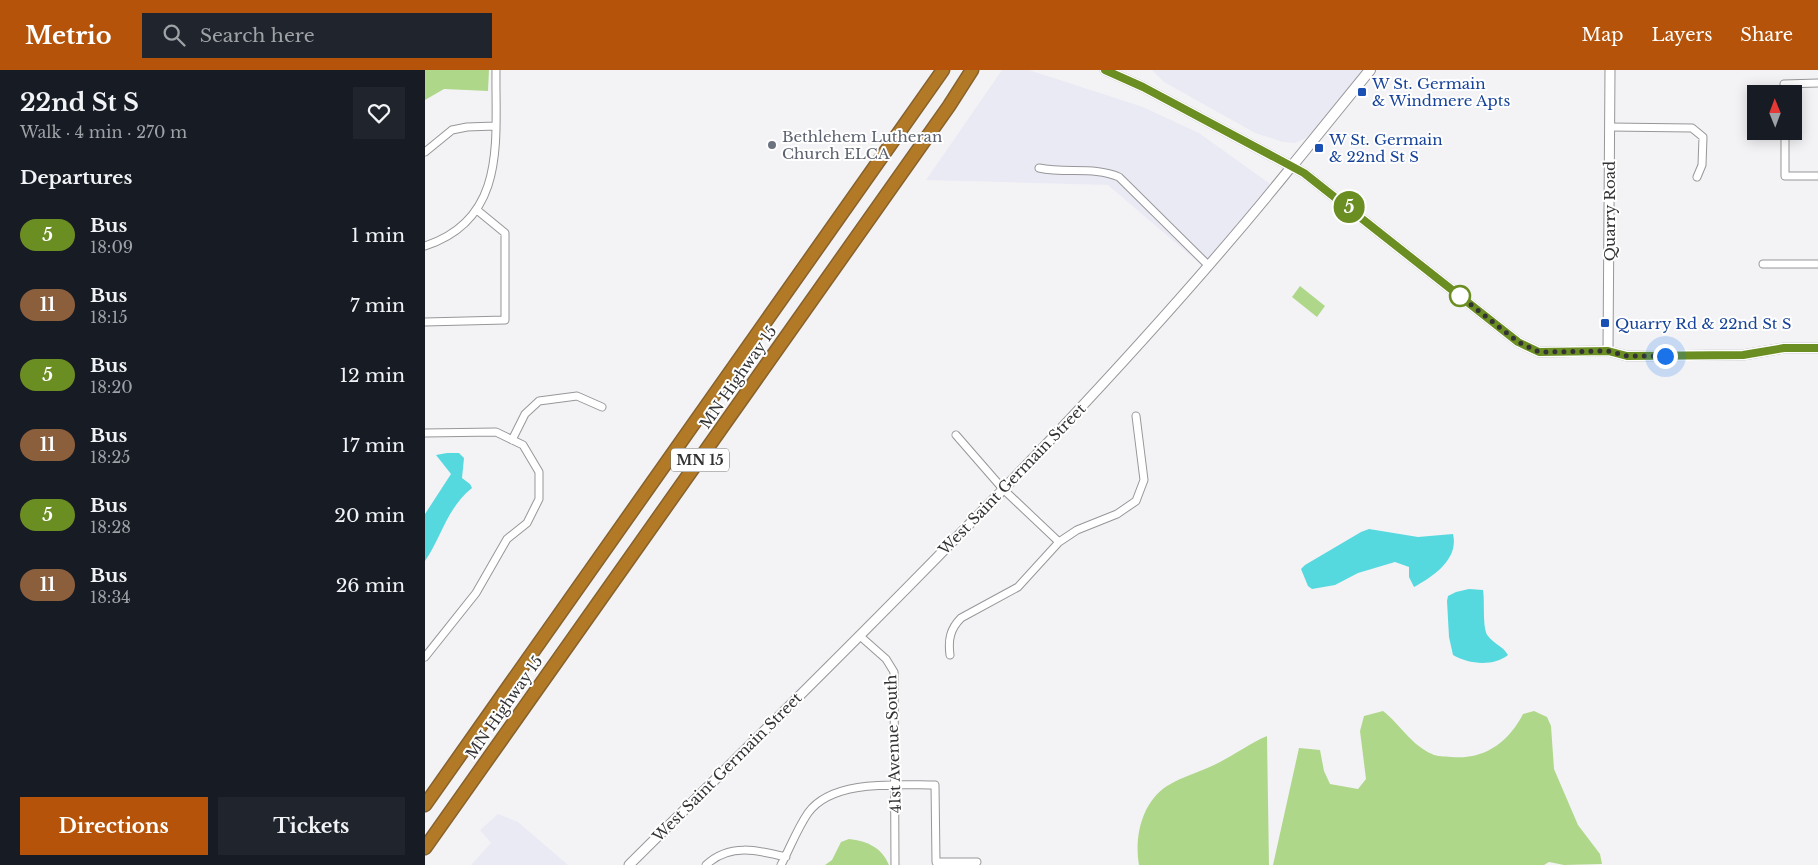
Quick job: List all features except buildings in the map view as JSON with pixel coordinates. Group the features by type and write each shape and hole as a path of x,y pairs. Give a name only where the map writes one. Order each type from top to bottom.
{"highway":[{"name":"MN Highway 15","path":"425,805 943,70"},
{"name":"MN Highway 15","path":"425,848 944,114 972,70"}],"main road":[{"name":"West Saint Germain Street","path":"1292,166 1370,70"}],"street":[{"path":"425,246 446,237 477,210 485,197 495,159 496,70"},
{"path":"1105,70 1143,87 1292,166 1336,196 1518,342 1539,352 1608,351 1627,356 1743,355 1784,348 1818,348"},
{"name":"Quarry Road","path":"1608,351 1610,70"},
{"path":"1785,85 1818,83"},
{"path":"425,152 451,130 467,127 495,126"},
{"path":"1610,127 1692,128 1703,137 1702,165 1697,177"},
{"path":"1785,140 1785,176 1818,176"},
{"name":"West Saint Germain Street","path":"629,865 860,636 1003,489 1209,266 1292,166"},
{"path":"1039,168 1049,170 1106,171 1119,177 1209,266"},
{"path":"425,322 505,320 505,233 477,210"},
{"path":"1763,264 1818,264"},
{"path":"512,440 525,414 539,401 577,396 602,407"},
{"path":"950,655 948,642 954,625 961,618 1018,586 1059,542 1077,530 1117,514 1137,501 1144,480 1137,416"},
{"path":"425,433 496,432 523,445 539,472 539,499 527,523 507,539 476,593 425,657"},
{"path":"956,435 1003,489 1059,542"},
{"name":"41st Avenue South","path":"860,636 886,660 893,672 895,865"},
{"path":"781,865 809,812 833,793 895,785 935,785 936,862 977,862"},
{"path":"706,865 733,850 756,850 785,857"}],"shaded area":[{"path":"1002,70 1029,70 1143,107 1199,133 1273,186 1205,268 1108,185 926,180"},
{"path":"1152,70 1363,70 1315,129 1306,138 1295,143 1283,142 1255,133 1164,82"},
{"path":"498,814 518,822 568,865 471,865 491,843 480,830"}],"green space":[{"path":"425,70 489,70 488,91 444,89 425,100"},
{"path":"1300,286 1325,306 1317,317 1292,297"},
{"path":"1383,711 1412,740 1425,750 1436,756 1451,757 1474,756 1494,748 1510,733 1523,714 1534,711 1547,717 1551,726 1554,769 1578,825 1600,854 1602,864 1564,865 1549,862 1544,865 1273,865 1299,748 1320,750 1324,771 1330,784 1358,789 1366,779 1360,731 1364,716"},
{"path":"1267,736 1269,865 1139,865 1139,832 1146,811 1158,793 1173,782 1220,762"},
{"path":"849,839 873,846 882,854 889,865 825,865 832,860 841,842"}],"water":[{"path":"459,453 464,458 462,478 472,488 451,513 425,561 425,514 451,474 436,455"},
{"path":"1369,529 1418,537 1453,534 1454,543 1449,559 1443,566 1429,578 1414,587 1409,577 1409,567 1395,562 1358,573 1335,585 1312,589 1308,586 1301,569 1305,565"},
{"path":"1469,589 1483,590 1486,632 1490,639 1504,649 1508,655 1502,659 1480,663 1453,655 1449,637 1448,596"}],"bus line":[{"name":"5","path":"1105,70 1143,87 1282,159 1304,173 1518,342 1539,352 1608,351 1627,356 1743,355 1784,348 1818,348"}],"place":[{"name":"W St. Germain & Windmere Apts","path":"1362,92"},
{"name":"Bethlehem Lutheran Church ELCA","path":"772,145"},
{"name":"W St. Germain & 22nd St S","path":"1319,148"},
{"name":"Quarry Rd & 22nd St S","path":"1605,323"}],"route":[{"path":"1460,296 1455,292 1518,342 1539,352 1608,351 1627,356 1665,356"}]}
